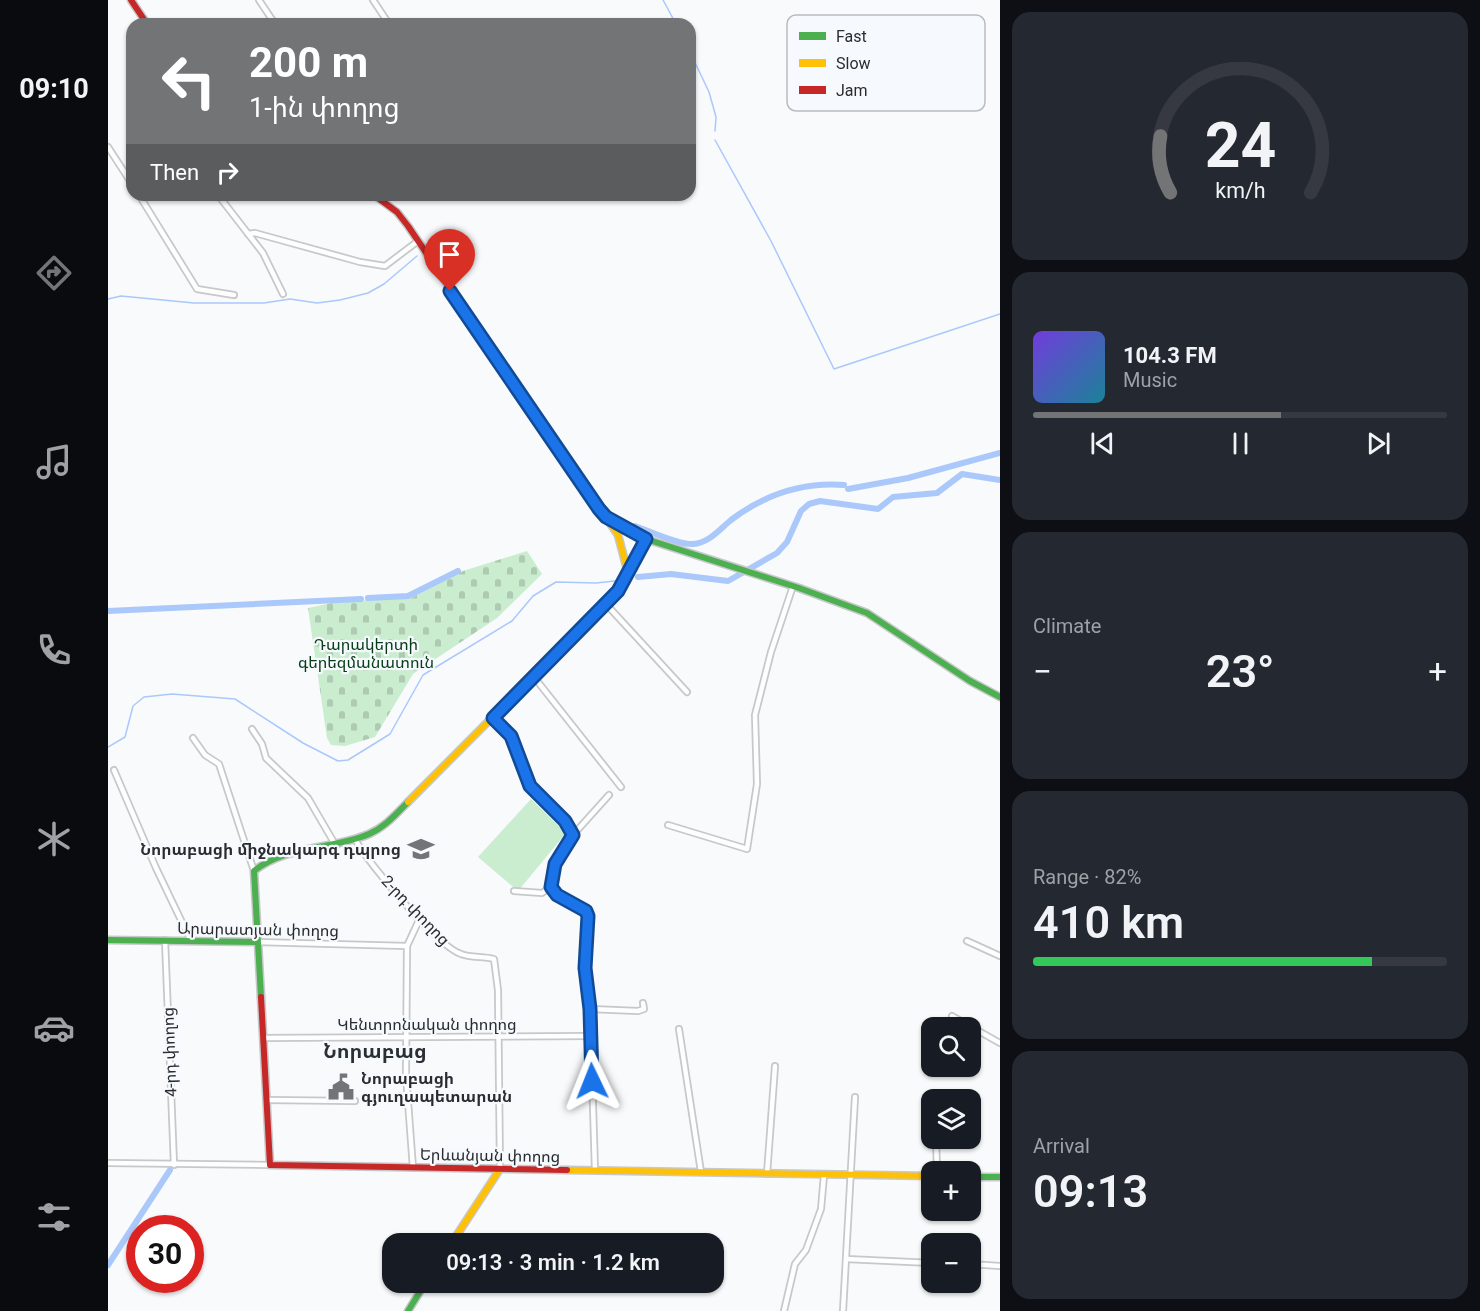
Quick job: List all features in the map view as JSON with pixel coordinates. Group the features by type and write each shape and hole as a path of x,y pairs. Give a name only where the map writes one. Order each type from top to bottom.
{"main road":[{"path":"131,0 143,18"},
{"path":"382,201 397,212 418,241 618,535 625,554 628,573"},
{"path":"606,517 646,539 793,586 867,614 970,681 1000,697"},
{"path":"270,1165 254,871 271,860 356,841 384,826 618,591 646,539"},
{"name":"Արարատյան փողոց","path":"108,940 257,942"},
{"name":"Երևանյան փողոց","path":"270,1165 921,1176"},
{"path":"458,1233 500,1169"},
{"path":"981,1177 1000,1177"},
{"path":"408,1311 419,1293"}],"street":[{"path":"260,0 271,18"},
{"path":"373,0 384,18"},
{"path":"108,147 126,175"},
{"path":"143,201 197,289 234,295"},
{"path":"223,201 263,253 283,294"},
{"path":"248,234 255,233 349,259 385,266 418,241"},
{"path":"668,825 747,849 757,784 753,734 755,714 771,652 793,586"},
{"path":"605,603 687,692"},
{"path":"534,677 621,787"},
{"path":"493,718 511,736 530,786 565,821 573,835"},
{"path":"252,729 262,744 266,758 308,798 336,846"},
{"path":"193,738 205,755 219,764 254,871"},
{"path":"114,770 156,868 191,941"},
{"path":"514,891 542,893 551,887 555,864 573,835 609,795"},
{"name":"2-րդ փողոց","path":"356,841 393,890 420,918 461,954 494,959 498,990 500,1169"},
{"path":"551,887 557,895 586,911 588,925 585,968 590,1009 595,1170"},
{"path":"413,1168 406,1036 407,946 420,918"},
{"name":"4-րդ փողոց","path":"165,940 174,1165"},
{"path":"967,941 1000,956"},
{"name":"Արարատյան փողոց","path":"257,942 407,946"},
{"path":"590,1009 638,1011 644,1009 643,1002"},
{"path":"952,1016 1000,1043"},
{"path":"679,1029 701,1173"},
{"name":"Կենտրոնական փողոց","path":"263,1038 591,1036"},
{"path":"767,1174 775,1066"},
{"path":"843,1311 855,1097"},
{"path":"267,1100 355,1101"},
{"path":"108,1163 270,1165"},
{"path":"784,1311 795,1264 806,1250 821,1209 824,1175"},
{"path":"846,1259 921,1262"},
{"path":"981,1265 1000,1266"}],"green space":[{"name":"Դարակերտի գերեզմանատուն","path":"527,551 542,574 497,618 413,674 375,737 345,746 331,745 327,738 308,608 336,602 411,598 463,571"},
{"path":"531,799 566,833 518,891 478,857"}],"waterway":[{"path":"663,0 673,18"},
{"path":"696,65 709,92 716,117 715,131"},
{"path":"715,140 771,241 834,369 1000,314"},
{"path":"108,299 121,296 194,303 264,303 290,299 317,303 340,300 368,293 384,284 417,256"},
{"path":"848,489 908,478 1000,453"},
{"path":"638,577 671,574 728,581 777,553 787,542 801,511 809,504 820,501 878,509 893,497 937,493 962,474 1000,480"},
{"path":"635,526 687,544 699,543 714,535 744,511 770,497 799,488 844,485"},
{"path":"368,598 408,596 458,571"},
{"path":"108,747 125,737 133,706 144,697 172,694 235,699 303,743 338,761 348,760 390,734 423,675 512,621 533,596 556,582 615,581"},
{"path":"108,611 361,599"},
{"path":"108,1265 170,1170"}],"traffic: fast":[{"path":"607,518 646,539 799,588 867,613 970,681 1000,697"},
{"path":"261,997 254,871 280,856 369,834 395,816 408,802"},
{"path":"108,940 257,942"},
{"path":"981,1177 1000,1177"},
{"path":"408,1311 419,1293"}],"traffic: slow":[{"path":"566,459 618,535 628,573"},
{"path":"408,802 618,591 646,539"},
{"path":"458,1233 500,1169"},
{"path":"567,1170 921,1176"}],"traffic: jam":[{"path":"131,0 143,18"},
{"path":"382,201 397,212 408,226 566,459"},
{"path":"261,997 270,1165 567,1170"}],"place":[{"name":"Նորաբացի միջնակարգ դպրոց","path":"421,849"},
{"name":"Նորաբացի գյուղապետարան","path":"341,1087"}],"district":[{"name":"Նորաբաց","path":"375,1051"}],"route":[{"path":"450,291 599,509 606,517 646,539 618,591 493,718 511,736 530,786 565,821 573,835 555,864 551,876 551,887 557,895 586,911 588,916 585,968 590,1009 592,1081"}]}
